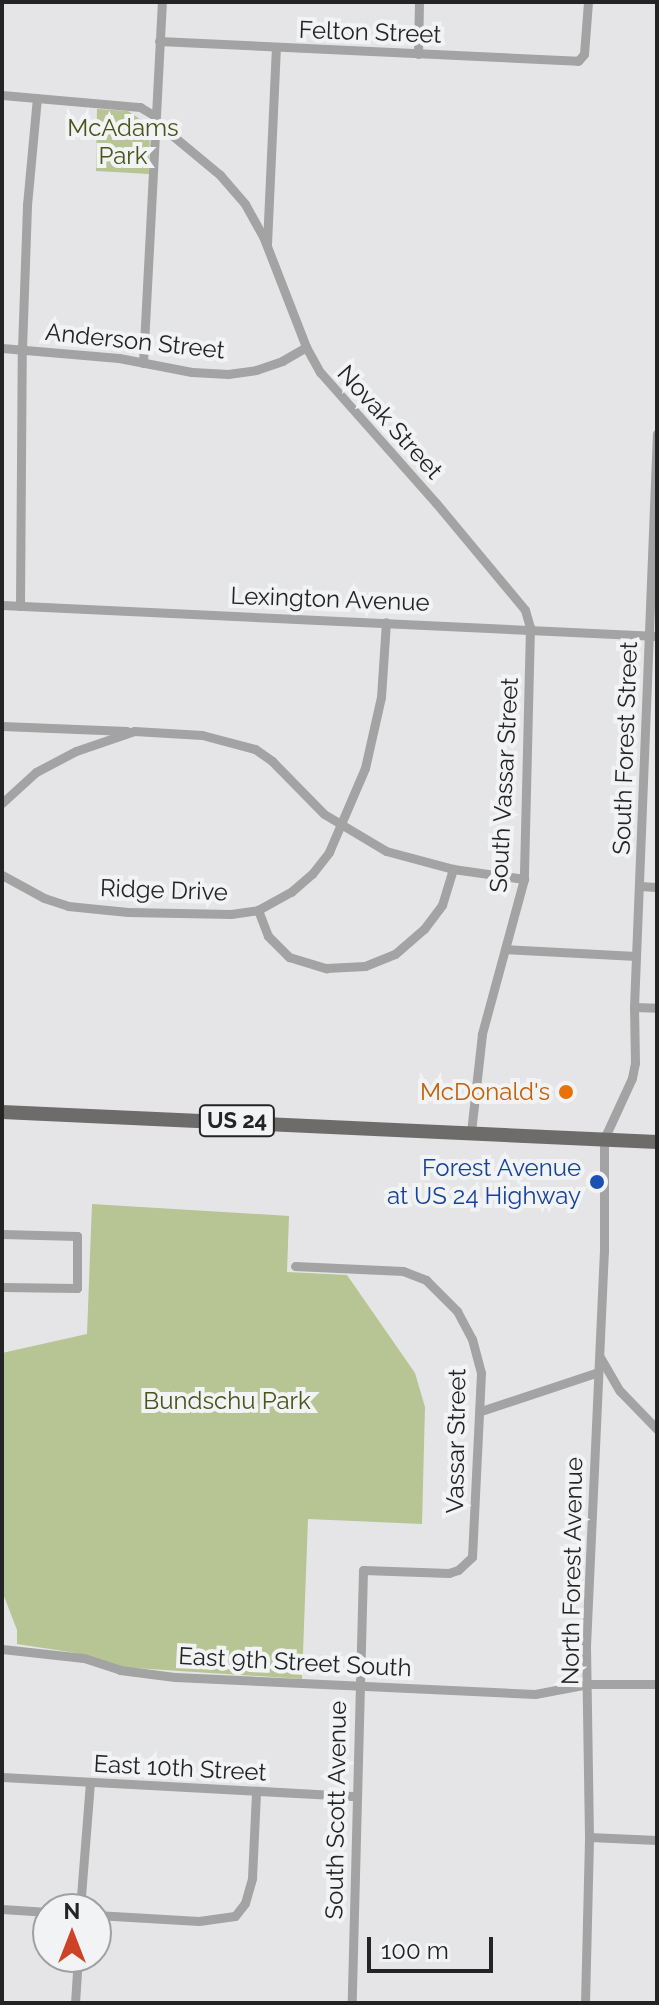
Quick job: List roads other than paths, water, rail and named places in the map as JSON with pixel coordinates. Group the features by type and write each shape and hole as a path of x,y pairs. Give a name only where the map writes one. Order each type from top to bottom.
{"main road":[{"name":"US 24","path":"2,1112 657,1142"}],"street":[{"path":"143,363 162,2"},
{"path":"418,54 419,2"},
{"name":"Felton Street","path":"159,41 578,61 584,54 588,2"},
{"path":"267,248 276,48"},
{"path":"2,95 140,107 155,118"},
{"path":"20,606 22,349 27,205 37,98"},
{"name":"Novak Street","path":"155,118 220,175 245,204 267,248 306,347 334,393 436,503 525,610 530,627"},
{"name":"Anderson Street","path":"2,348 228,374 282,361 306,347"},
{"name":"South Forest Street","path":"604,1139 632,1078 635,1063 636,956 653,636 657,433"},
{"name":"Lexington Avenue","path":"2,605 530,627 653,636"},
{"name":"Ridge Drive","path":"2,875 44,898 68,906 170,913 231,914 258,910 291,892 312,874 329,852 375,733 386,622"},
{"name":"South Vassar Street","path":"471,1132 482,1034 524,879 530,627"},
{"path":"2,726 202,735 255,749 341,826 386,851 453,869 524,879"},
{"path":"2,803 36,772 76,751 134,731"},
{"path":"258,910 268,936 289,957 326,968 365,966 395,954 424,929 442,905 453,869"},
{"path":"639,886 657,887"},
{"path":"505,949 636,956"},
{"path":"634,1007 657,1008"},
{"name":"North Forest Avenue","path":"585,2003 589,1837 586,1646 604,1252 604,1139"},
{"path":"2,1234 77,1236 77,1288 2,1287"},
{"name":"Vassar Street","path":"295,1266 403,1271 426,1280 457,1311 472,1339 481,1373 472,1557 463,1567 449,1573 363,1570"},
{"path":"599,1356 620,1391 657,1429"},
{"path":"481,1411 598,1372"},
{"name":"South Scott Avenue","path":"352,2003 363,1570"},
{"name":"East 9th Street South","path":"2,1649 84,1658 120,1670 175,1677 535,1694 588,1684 657,1684"},
{"name":"East 10th Street","path":"2,1777 356,1796"},
{"path":"81,1893 90,1783"},
{"path":"112,1916 222,1920 241,1910 252,1878 256,1792"},
{"path":"589,1837 657,1840"},
{"path":"2,1909 32,1911"},
{"path":"75,2003 77,1973"}],"place":[{"name":"McDonald's","path":"566,1092"},
{"name":"Forest Avenue at US 24 Highway","path":"597,1182"}],"park label":[{"name":"McAdams Park","path":"123,142"},
{"name":"Bundschu Park","path":"227,1401"}]}
